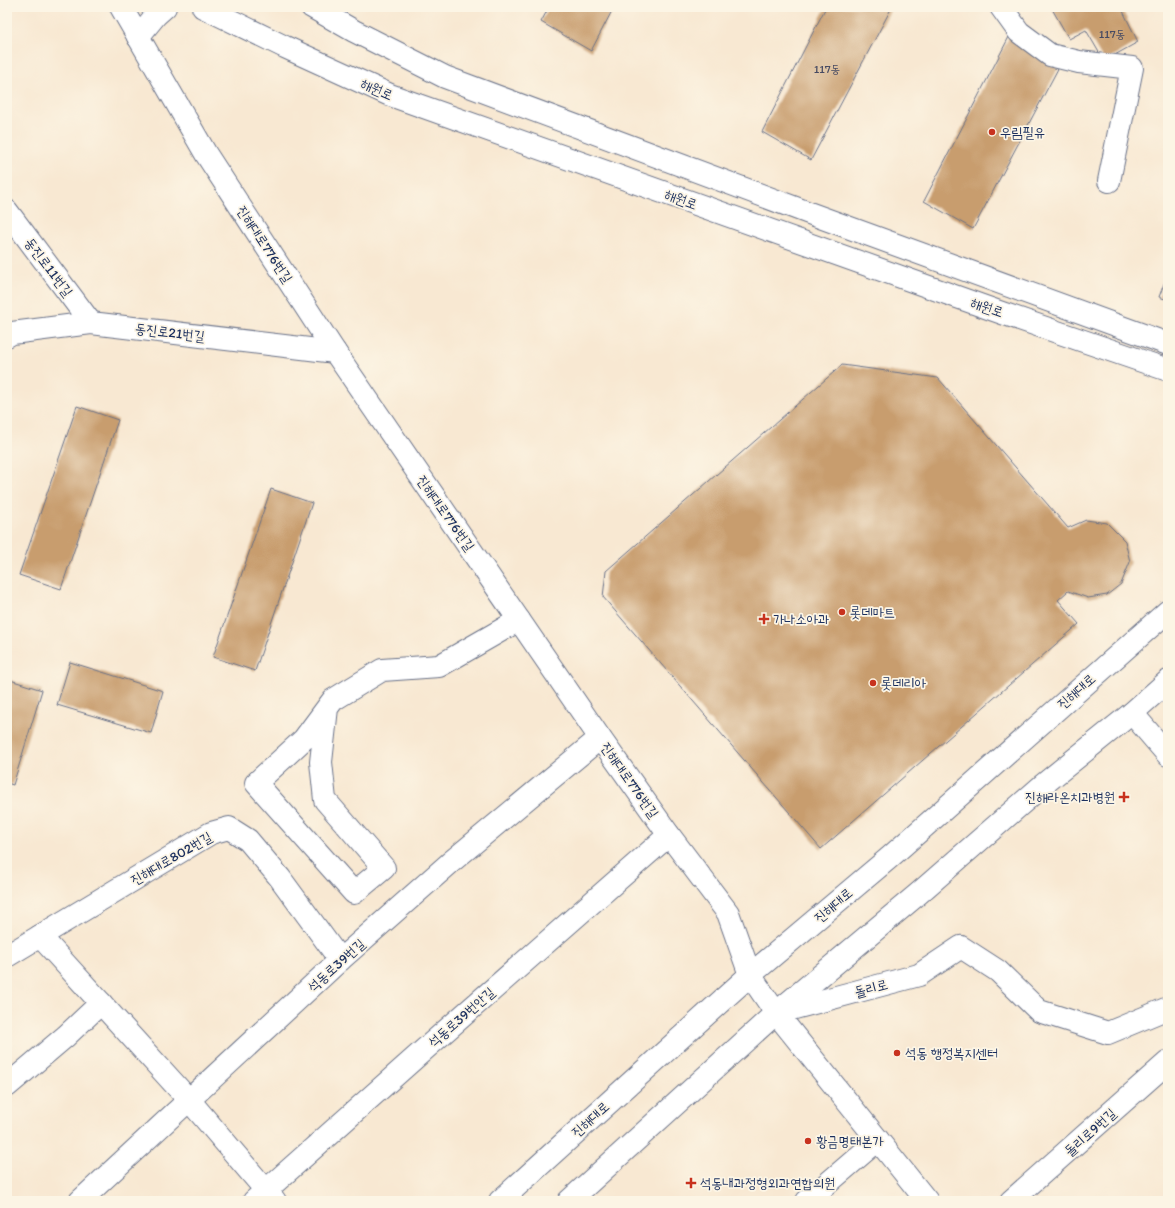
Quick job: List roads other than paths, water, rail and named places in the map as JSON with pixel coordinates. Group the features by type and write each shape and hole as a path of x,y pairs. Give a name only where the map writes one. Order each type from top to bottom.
{"main road":[{"name":"진해대로776번길","path":"121,7 206,154 335,352 600,738 669,835 728,913 750,975 776,1013"},
{"path":"138,36 165,7"},
{"name":"해원로","path":"203,7 284,47 390,95 972,302 1168,370"},
{"path":"312,7 445,77 809,213 1168,344"},
{"path":"1001,7 1019,32 1050,54 1079,62 1132,68 1109,181"},
{"name":"동진로11번길","path":"7,210 92,323"},
{"name":"동진로21번길","path":"7,336 12,333 92,323 335,352"},
{"name":"진해대로","path":"500,1201 750,975 889,858 1168,611"},
{"path":"327,708 321,762 326,800 384,868 354,893 256,782 304,739 327,708 333,700 382,670 439,666 519,620"},
{"path":"569,1201 776,1013 918,894 1044,784 1132,713 1168,681"},
{"path":"1132,713 1168,755"},
{"name":"석동로39번길","path":"80,1201 340,960 451,862 600,738"},
{"name":"진해대로802번길","path":"7,956 211,833 230,828 248,840 275,873 340,960"},
{"name":"석동로39번안길","path":"265,1197 419,1054 669,835"},
{"path":"40,936 189,1100 265,1197"},
{"name":"돌리로","path":"776,1013 919,976 961,947 998,971 1039,1011 1108,1032 1168,1008"},
{"path":"7,1086 66,1036 101,1003"},
{"path":"776,1013 927,1201"},
{"name":"돌리로9번길","path":"1011,1201 1168,1062"},
{"path":"807,1201 878,1140"}],"place":[{"name":"우림필유","path":"992,132"},
{"name":"롯데마트","path":"842,612"},
{"name":"가나소아과","path":"764,619"},
{"name":"롯데리아","path":"873,683"},
{"name":"진해라온치과병원","path":"1124,797"},
{"name":"석동 행정복지센터","path":"897,1053"},
{"name":"황금명태본가","path":"808,1141"},
{"name":"석동내과정형외과연합의원","path":"691,1183"}]}
